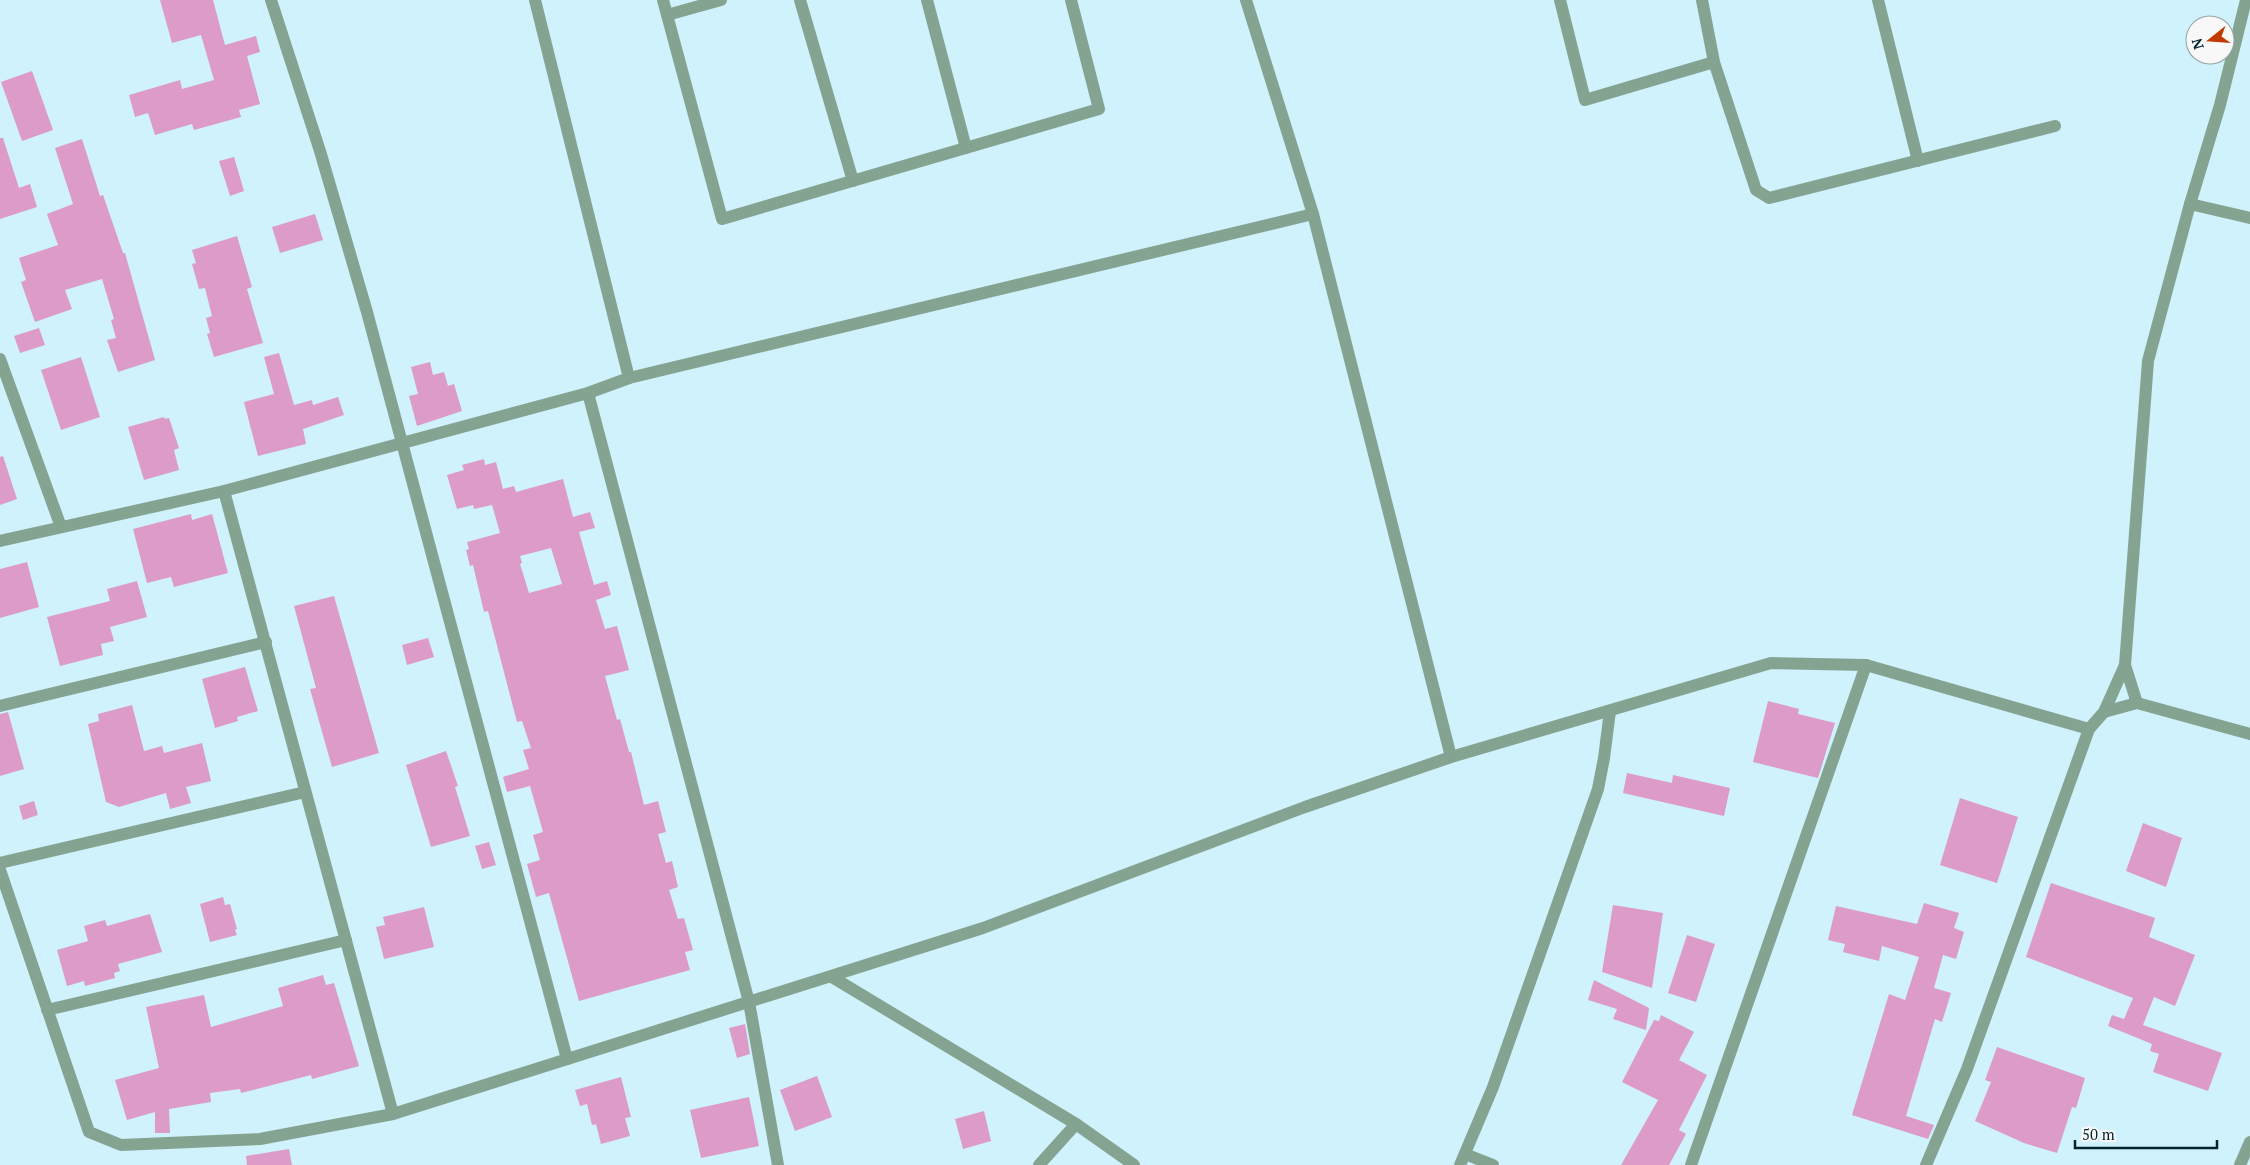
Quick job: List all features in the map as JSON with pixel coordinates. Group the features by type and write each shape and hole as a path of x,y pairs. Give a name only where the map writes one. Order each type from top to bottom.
{"street":[{"path":"270,0 320,151 403,443 567,1059"},
{"path":"535,0 629,378"},
{"path":"663,0 722,219 1099,109 1071,0"},
{"path":"667,15 721,0"},
{"path":"800,0 853,181"},
{"path":"926,0 966,148"},
{"path":"1246,0 1313,214 1451,758"},
{"path":"1560,0 1585,100 1714,62"},
{"path":"1702,0 1714,62 1756,190 1769,198 2055,126"},
{"path":"1878,0 1918,161"},
{"path":"1926,1165 1967,1069 2089,729 2104,712 2125,665 2148,361 2247,3"},
{"path":"2190,204 2250,218"},
{"path":"0,541 224,491 588,393 629,378 1313,214"},
{"path":"0,359 61,527"},
{"path":"588,393 748,1002 778,1165"},
{"path":"224,491 393,1114"},
{"path":"0,706 266,642"},
{"path":"0,870 89,1132 121,1145 260,1139 393,1114 832,977 983,928 1305,807 1451,758 1771,663 1866,665 2089,729"},
{"path":"1691,1165 1866,665"},
{"path":"2125,665 2137,703"},
{"path":"2104,712 2137,703 2250,734"},
{"path":"1493,1165 1462,1160 1493,1087 1598,789 1610,711"},
{"path":"0,863 305,792"},
{"path":"47,1010 346,940"},
{"path":"832,977 1076,1124 1134,1165"},
{"path":"1038,1165 1076,1124"},
{"path":"2240,1165 2250,1142"}],"building":[{"path":"160,0 213,0 225,45 256,36 260,52 247,56 260,104 239,110 241,117 194,130 192,124 155,135 148,113 135,117 129,95 180,80 182,89 214,80 201,35 172,43"},
{"path":"32,71 53,130 22,141 1,82"},
{"path":"0,138 3,138 19,188 30,184 37,207 0,219"},
{"path":"82,139 100,196 103,195 123,253 125,253 155,360 118,372 107,340 116,338 111,320 114,319 102,279 65,290 72,309 35,322 21,282 26,280 19,258 58,245 47,214 73,204 55,148"},
{"path":"234,157 244,191 230,196 219,161"},
{"path":"315,214 323,240 280,253 272,227"},
{"path":"237,236 252,287 247,289 263,343 214,357 207,334 210,333 206,318 212,316 205,288 199,289 192,264 196,263 192,250"},
{"path":"39,328 45,345 20,353 14,336"},
{"path":"279,353 294,405 312,400 313,405 338,397 344,415 303,429 306,444 258,456 244,402 274,394 264,357"},
{"path":"81,357 100,417 61,430 41,370"},
{"path":"430,362 433,375 444,372 448,386 454,384 462,411 417,426 409,396 418,394 411,367"},
{"path":"164,417 165,419 169,418 179,448 174,450 179,470 144,480 128,427"},
{"path":"3,456 17,499 0,505 0,457"},
{"path":"484,459 485,465 496,462 503,489 514,486 516,492 563,479 573,517 590,512 595,528 579,532 594,585 607,581 611,595 596,600 605,629 617,626 629,670 605,676 617,720 620,719 629,752 631,752 644,805 658,801 666,832 658,834 666,863 672,861 678,887 669,890 678,919 684,918 693,950 685,952 690,970 579,1001 549,893 536,897 527,864 540,860 533,835 543,832 530,786 507,792 503,777 529,769 523,750 531,748 522,721 517,722 488,611 484,612 473,565 470,566 466,550 469,549 467,542 500,533 492,505 474,509 473,505 457,509 447,475 464,470 462,465","holes":["551,548 562,584 529,593 520,564 522,563 520,556"]},
{"path":"191,514 192,520 212,514 228,573 174,587 171,577 147,583 133,529"},
{"path":"27,562 39,607 0,618 0,569"},
{"path":"137,581 147,617 110,627 114,641 101,644 103,655 60,666 47,617 110,601 107,589"},
{"path":"334,596 379,753 332,767 310,689 316,688 294,606"},
{"path":"428,638 434,657 407,665 402,645"},
{"path":"245,667 258,711 237,717 238,721 215,728 202,679"},
{"path":"1768,701 1799,709 1798,714 1835,723 1818,778 1753,762"},
{"path":"132,705 144,751 162,746 164,753 202,743 211,781 186,787 191,803 170,809 166,793 119,807 106,802 88,724 99,721 98,714"},
{"path":"8,712 24,769 0,776 0,714"},
{"path":"446,751 458,786 455,787 470,836 431,847 406,765"},
{"path":"1627,773 1672,783 1673,775 1730,788 1724,816 1623,793"},
{"path":"1960,798 2018,817 1997,883 1940,865"},
{"path":"34,801 38,815 23,820 19,806"},
{"path":"2143,823 2182,838 2166,887 2126,871"},
{"path":"489,842 496,865 482,869 475,846"},
{"path":"2051,883 2155,918 2149,937 2195,955 2175,1006 2154,997 2143,1025 2222,1053 2208,1091 2153,1072 2159,1054 2150,1051 2152,1044 2108,1026 2112,1015 2124,1019 2133,998 2026,957"},
{"path":"223,897 225,905 230,904 237,935 210,942 200,904"},
{"path":"1924,903 1959,913 1954,928 1964,932 1956,959 1943,955 1934,988 1951,993 1942,1022 1935,1019 1906,1116 1934,1125 1928,1139 1852,1115 1889,994 1905,1000 1919,957 1882,946 1879,961 1843,952 1845,944 1828,940 1836,906 1917,924"},
{"path":"1613,905 1663,913 1652,988 1602,972"},
{"path":"424,907 434,947 384,959 376,927 385,925 383,917"},
{"path":"150,914 162,952 118,964 120,971 114,973 115,978 85,986 84,981 67,986 57,950 88,941 84,926 105,920 107,926"},
{"path":"1687,935 1715,944 1696,1002 1668,993"},
{"path":"323,975 326,985 334,983 359,1066 312,1079 311,1075 241,1093 240,1089 210,1093 211,1102 169,1109 170,1133 155,1133 155,1112 127,1120 115,1080 159,1068 146,1007 204,995 211,1027 283,1006 278,988"},
{"path":"1594,980 1649,1008 1646,1030 1613,1019 1617,1009 1588,1000"},
{"path":"1661,1015 1694,1032 1679,1060 1707,1075 1679,1130 1686,1134 1669,1165 1621,1165 1658,1100 1622,1082 1654,1020 1659,1021"},
{"path":"745,1024 750,1054 737,1058 729,1028"},
{"path":"1997,1047 2085,1078 2076,1108 2072,1107 2057,1153 2024,1143 1975,1121 1991,1082 1985,1080"},
{"path":"817,1076 832,1117 795,1131 780,1090"},
{"path":"621,1077 631,1117 625,1118 630,1136 601,1144 596,1124 592,1125 587,1104 580,1106 575,1090"},
{"path":"749,1097 759,1146 701,1158 690,1110"},
{"path":"984,1111 991,1141 963,1149 955,1119"},
{"path":"289,1149 292,1165 247,1165 246,1156"}]}
